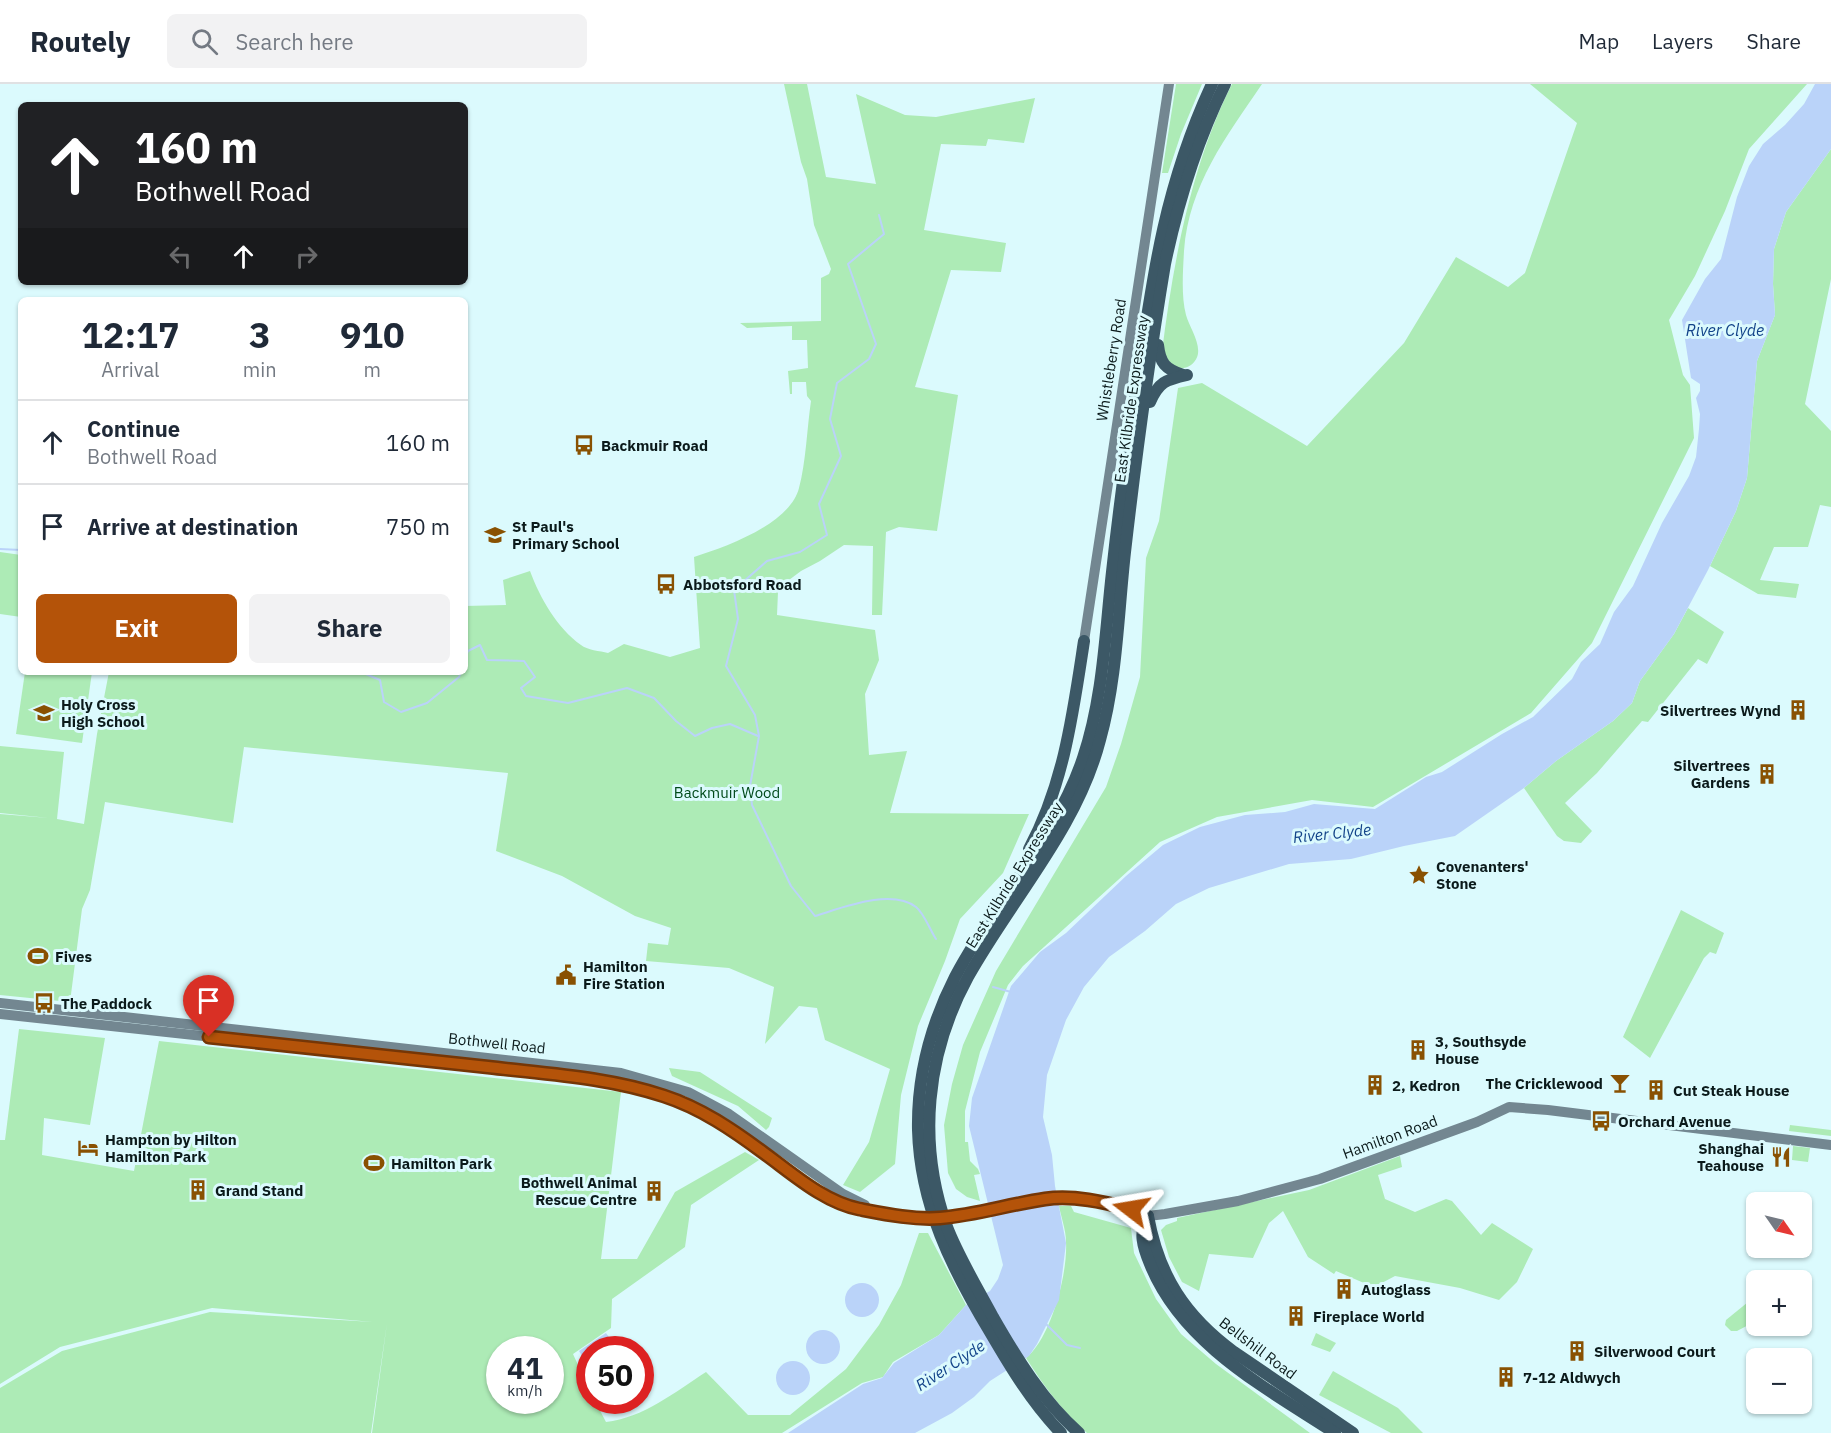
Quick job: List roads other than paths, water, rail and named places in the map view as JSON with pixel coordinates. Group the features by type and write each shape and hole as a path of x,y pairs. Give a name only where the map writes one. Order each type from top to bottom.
{"highway":[{"name":"East Kilbride Expressway","path":"1061,1433 1030,1386 937,1230 924,1187 919,1141 919,1098 927,1049 940,1009 960,968 1051,828 1079,770 1095,717 1103,670 1112,571 1125,469 1154,266 1177,172 1212,84"},
{"name":"East Kilbride Expressway","path":"965,1277 947,1227 933,1175 929,1120 934,1068 944,1032 963,986 1069,817 1100,743 1113,676 1125,553 1165,264 1177,212 1202,136 1225,84"},
{"path":"1144,412 1161,383 1185,375 1169,370 1162,364 1155,332"},
{"path":"999,906 1039,828 1058,780 1068,741 1084,641"},
{"name":"Bellshill Road","path":"1148,1216 1141,1231 1148,1260 1164,1293 1184,1320 1234,1366 1335,1433"},
{"name":"Bellshill Road","path":"1148,1216 1163,1270 1189,1311 1217,1340 1353,1433"},
{"name":"East Kilbride Expressway","path":"1030,1386 1079,1433"}],"main road":[{"name":"Whistleberry Road","path":"1084,641 1169,84"},
{"name":"Bothwell Road","path":"0,1004 136,1030 555,1074 619,1083 683,1102 721,1123 837,1202 858,1209 922,1219 963,1215"},
{"name":"Bothwell Road","path":"0,1014 138,1018 621,1073 688,1092 729,1114 843,1194 879,1211"},
{"path":"136,1030 138,1018"},
{"name":"Hamilton Road","path":"963,1215 1045,1199 1069,1198 1114,1205 1148,1216 1238,1201 1320,1179 1477,1122 1509,1107 1559,1111 1831,1145"}],"water":[{"name":"River Clyde","path":"1815,84 1831,84 1831,149 1786,212 1774,249 1775,315 1757,361 1747,478 1736,511 1708,570 1674,634 1640,681 1632,703 1613,721 1556,761 1524,788 1455,836 1351,859 1289,864 1209,888 1176,904 1145,931 1109,957 1084,987 1066,1020 1047,1075 1043,1117 1052,1155 1055,1186 1066,1243 1059,1300 1029,1356 990,1381 974,1397 952,1413 915,1433 788,1433 863,1384 882,1378 894,1363 939,1335 966,1305 990,1291 998,1279 1003,1265 969,1126 972,1098 1011,986 1040,952 1066,933 1126,876 1163,845 1200,827 1245,815 1285,812 1314,804 1375,809 1426,777 1442,772 1533,717 1572,679 1581,662 1600,644 1614,612 1633,586 1662,523 1689,476 1696,457 1700,414 1696,398 1700,391 1700,384 1691,378 1682,320 1705,279 1721,259 1737,197 1749,166 1763,144 1804,104"},
{"path":"862,1283 874,1288 879,1300 874,1312 862,1317 850,1312 845,1300 850,1288"},
{"path":"823,1330 835,1335 840,1347 835,1359 823,1364 811,1359 806,1347 811,1335"},
{"path":"793,1361 805,1366 810,1378 805,1390 793,1395 781,1390 776,1378 781,1366"}],"waterway":[{"path":"879,215 884,234 848,264 876,344 869,359 837,383 830,419 841,456 819,504 827,535 800,552 767,561 734,590 738,619 726,666 755,715 759,736 750,786 752,805 791,886 815,916 866,901 893,899 906,902 919,910 936,939"},
{"path":"0,549 18,550"},
{"path":"468,651 480,645 487,660 524,661 535,677 521,688 526,696 568,703 627,688 654,698 676,721 695,736 712,728 730,724 758,736"},
{"path":"368,675 380,680 384,702 401,712 427,703 460,675"},
{"path":"993,987 1011,992"},
{"path":"1045,1323 1067,1345 1080,1348"}],"place":[{"name":"Backmuir Road","path":"584,445"},
{"name":"St Paul's Primary School","path":"495,535"},
{"name":"Abbotsford Road","path":"666,584"},
{"name":"Silvertrees Wynd","path":"1798,710"},
{"name":"Holy Cross High School","path":"44,713"},
{"name":"Silvertrees Gardens","path":"1767,774"},
{"name":"Covenanters' Stone","path":"1419,875"},
{"name":"Fives","path":"38,956"},
{"name":"Hamilton Fire Station","path":"566,975"},
{"name":"The Paddock","path":"44,1003"},
{"name":"3, Southsyde House","path":"1418,1050"},
{"name":"The Cricklewood","path":"1620,1083"},
{"name":"2, Kedron","path":"1375,1085"},
{"name":"Cut Steak House","path":"1656,1090"},
{"name":"Orchard Avenue","path":"1601,1121"},
{"name":"Hampton by Hilton Hamilton Park","path":"88,1148"},
{"name":"Shanghai Teahouse","path":"1781,1157"},
{"name":"Hamilton Park","path":"374,1163"},
{"name":"Grand Stand","path":"198,1190"},
{"name":"Bothwell Animal Rescue Centre","path":"654,1191"},
{"name":"Autoglass","path":"1344,1289"},
{"name":"Fireplace World","path":"1296,1316"},
{"name":"Silverwood Court","path":"1577,1351"},
{"name":"7-12 Aldwych","path":"1506,1377"}],"park label":[{"name":"Backmuir Wood","path":"727,792"}]}
